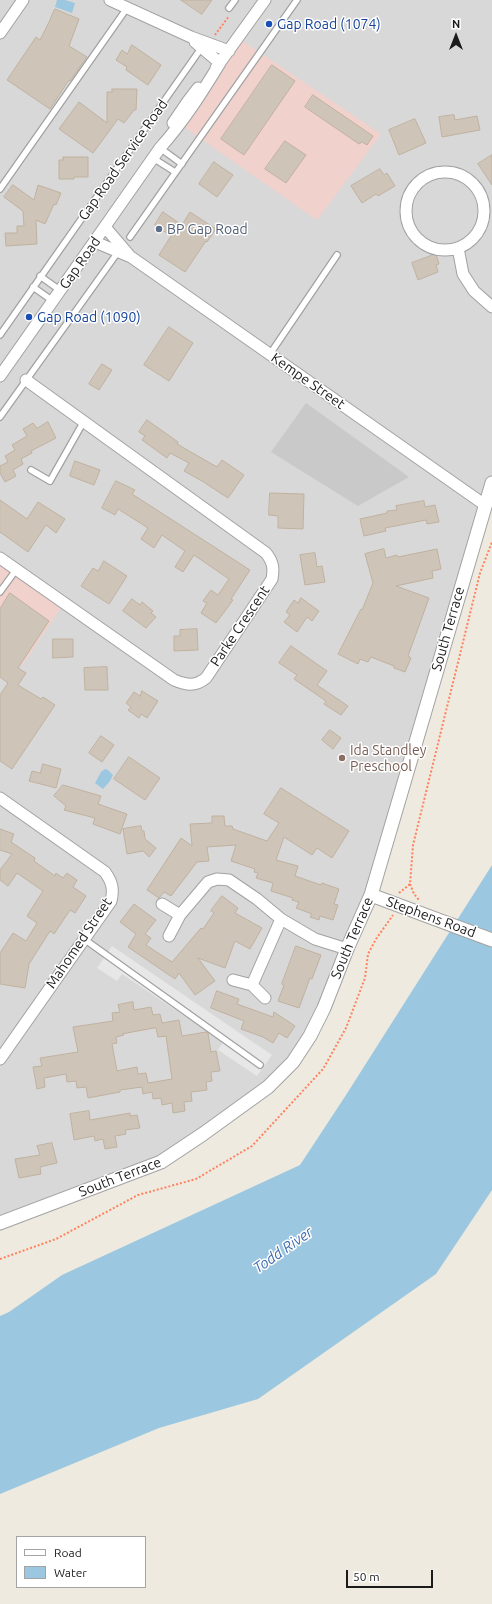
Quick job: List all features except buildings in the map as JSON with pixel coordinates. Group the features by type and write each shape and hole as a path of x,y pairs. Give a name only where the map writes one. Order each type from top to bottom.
{"street":[{"path":"0,33 23,0"},
{"path":"110,0 205,45 229,51"},
{"name":"Gap Road","path":"0,376 160,148 194,106 220,63 265,0"},
{"path":"205,45 220,63"},
{"path":"442,172 455,173 466,178 476,186 482,197 485,209 483,222 478,233 469,242 458,248 445,251 431,248 420,242 410,231 406,219 406,205 410,192 418,182 430,174 442,172"},
{"name":"Kempe Street","path":"105,227 120,249 485,505"},
{"name":"Kempe Street","path":"95,242 120,249"},
{"path":"458,248 463,274 474,291 492,307"},
{"name":"Parke Crescent","path":"0,558 174,680 192,685 200,683 206,678 272,579 274,568 272,561 266,552 26,380"},
{"name":"South Terrace","path":"0,1223 161,1162 268,1087 293,1062 310,1036 324,1008 347,949 371,895 492,483"},
{"name":"Mahomed Street","path":"0,798 105,872 111,880 113,890 111,900 0,1059"},
{"path":"169,936 180,914 208,882 217,879 229,880 257,899 281,919 315,939 347,949"},
{"name":"Stephens Road","path":"371,895 492,940"},
{"path":"162,904 180,914"},
{"path":"252,985 281,919"},
{"path":"233,980 252,985 265,998"}],"lane":[{"path":"229,8 235,0"},
{"path":"130,237 297,0"},
{"path":"0,189 127,8"},
{"name":"Gap Road Service Road","path":"0,334 205,45"},
{"name":"Gap Road Service Road","path":"160,148 182,164"},
{"name":"Gap Road Service Road","path":"153,158 176,172"},
{"path":"0,417 120,249"},
{"path":"270,354 337,255"},
{"path":"40,276 61,291"},
{"path":"33,287 53,301"},
{"path":"30,470 50,481 84,421"},
{"path":"0,592 16,570"},
{"path":"84,939 260,1065"}],"path":[{"path":"205,45 232,12 229,8"},
{"path":"0,1259 56,1239 138,1195 196,1179 252,1146 323,1069 349,1021 365,978 368,954 376,939 392,918 397,905 398,893 410,884 415,837 480,572 492,542"}],"shaded area":[{"path":"0,0 492,0 492,483 371,895 293,1062 161,1162 0,1223"},
{"path":"238,38 381,134 317,220 174,120"},
{"path":"306,403 409,477 358,506 271,452"},
{"path":"0,558 64,603 22,666 0,651"},
{"path":"112,946 272,1055 257,1076 218,1050 223,1042 122,974 117,981 97,968"}],"water":[{"path":"57,0 65,0 75,3 72,13 55,7"},
{"path":"105,769 113,775 103,789 95,783 101,772"},
{"name":"Todd River","path":"492,865 492,1190 436,1274 258,1399 159,1428 0,1494 0,1316 9,1312 62,1275 300,1165"}],"place":[{"name":"Gap Road (1074)","path":"269,24"},
{"name":"BP Gap Road","path":"159,229"},
{"name":"Gap Road (1090)","path":"29,317"},
{"name":"Ida Standley Preschool","path":"342,758"}]}
